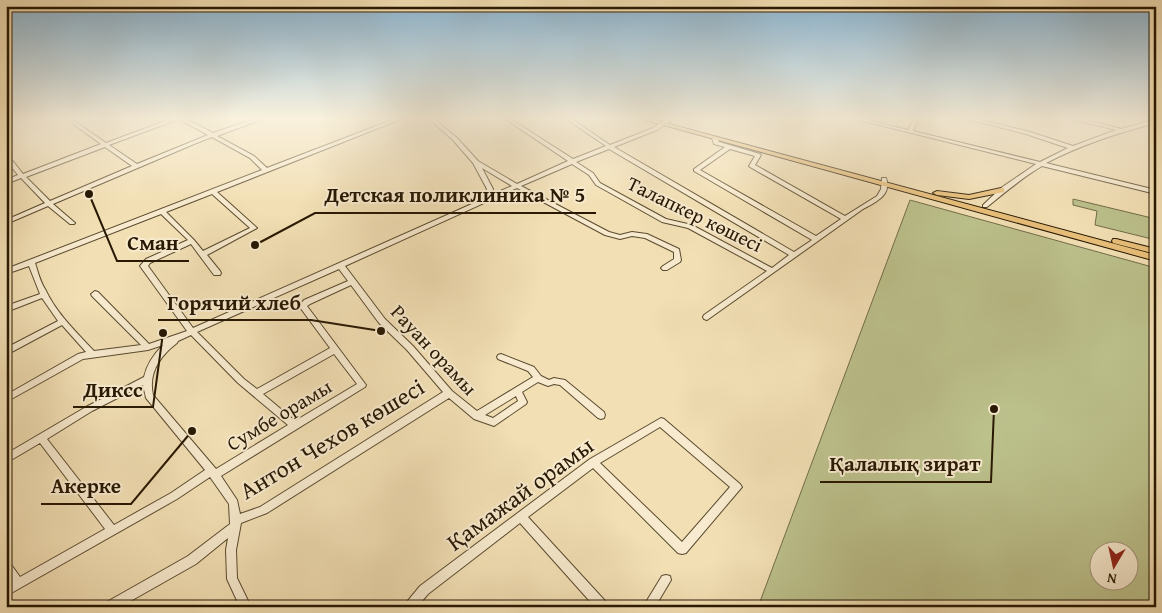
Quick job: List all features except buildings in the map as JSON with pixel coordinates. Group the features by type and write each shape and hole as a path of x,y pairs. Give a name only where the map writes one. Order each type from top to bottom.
{"main road":[{"path":"747,147 885,182 937,193 1156,252"},
{"path":"758,147 1156,258"},
{"path":"937,193 969,197 1001,190"}],"street":[{"path":"6,182 99,147"},
{"path":"110,147 136,166"},
{"path":"6,222 184,147"},
{"path":"233,147 252,157 266,170"},
{"path":"6,265 10,271 327,147"},
{"path":"462,147 476,162 490,189 487,199"},
{"name":"Талапкер көшесі","path":"548,147 591,174 598,184 664,221 690,226 772,271"},
{"path":"6,399 74,360 148,346 180,336 341,266 515,185 610,147 794,255"},
{"path":"816,239 696,170 728,147 758,155 752,166 845,219"},
{"path":"970,147 1156,192"},
{"path":"985,206 1001,190 1071,147"},
{"path":"6,156 21,176 49,204 72,223"},
{"path":"476,162 606,234 620,237 632,234 647,236 677,251 678,260 665,268"},
{"path":"707,317 816,239 882,196 885,182"},
{"path":"203,254 254,228 213,191"},
{"path":"163,212 192,241 217,273"},
{"path":"192,241 148,260 144,266 191,331 230,372 258,393 295,426"},
{"path":"31,263 44,295 62,322 93,355"},
{"name":"Рауан орамы","path":"341,266 382,321 410,348 449,393 477,416 538,378"},
{"path":"258,393 334,350 303,305 352,282"},
{"path":"95,294 148,346"},
{"path":"6,309 44,295"},
{"path":"6,352 62,322"},
{"path":"180,336 170,344 150,367 146,389 149,396 213,473 234,504 235,523 230,550 232,579 246,607"},
{"name":"Сумбе орамы","path":"6,591 295,426 362,385 334,350"},
{"path":"501,357 531,369 538,378 548,383 554,381 562,382 601,415"},
{"path":"6,459 89,409 147,379"},
{"path":"477,416 494,422 523,402 517,390"},
{"name":"Антон Чехов көшесі","path":"109,607 192,560 235,523 263,510 449,393"},
{"name":"Қамажай орамы","path":"410,607 424,590 593,462 660,422 737,487 682,549 593,462"},
{"path":"41,438 112,530"},
{"path":"521,517 603,607"},
{"path":"6,567 19,584"},
{"path":"648,607 666,580"}],"green space":[{"path":"1073,199 1156,219 1156,240 1095,225 1097,211 1073,205"},
{"path":"910,200 1156,268 1156,607 758,607"}],"place":[{"name":"Сман","path":"89,194"},
{"name":"Детская поликлиника № 5","path":"255,245"},
{"name":"Горячий хлеб","path":"381,331"},
{"name":"Диксс","path":"163,333"},
{"name":"Қалалық зират","path":"994,409"},
{"name":"Акерке","path":"192,431"}]}
